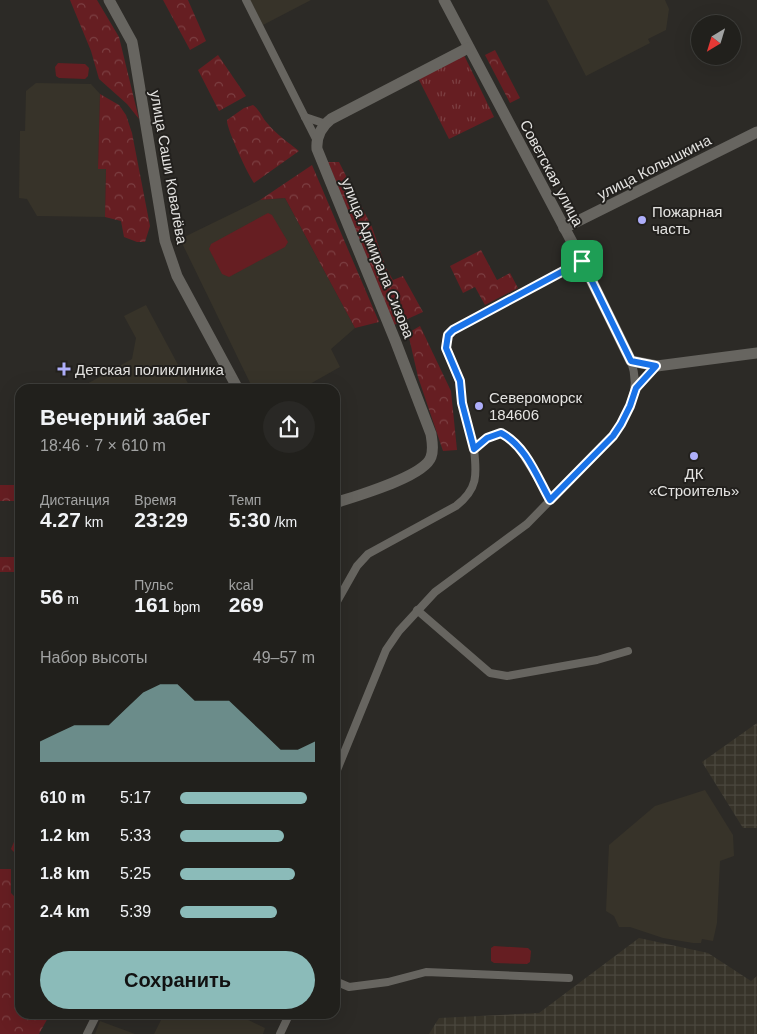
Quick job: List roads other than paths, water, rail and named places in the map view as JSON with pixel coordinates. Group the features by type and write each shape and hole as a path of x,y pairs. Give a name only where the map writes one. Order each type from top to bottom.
{"street":[{"name":"улица Саши Ковалёва","path":"109,0 132,42 165,241 177,276 235,384"},
{"path":"246,0 316,139 331,119 468,48"},
{"name":"Советская улица","path":"444,0 582,261 631,361"},
{"path":"305,117 326,124"},
{"name":"улица Колышкина","path":"564,228 757,132"},
{"name":"улица Адмирала Сизова","path":"316,139 317,149 431,434 433,450 431,459 421,469 340,501"},
{"path":"340,596 357,566 368,554 456,506 472,490 476,479 474,449 462,403 460,381 446,348 448,335 480,314 582,261"},
{"path":"631,361 656,366 757,353"},
{"path":"340,763 386,650 399,631 435,592 527,524 613,436 630,406 636,388 636,374 631,361"},
{"path":"636,388 656,366"},
{"path":"474,449 487,438 501,433 507,436 522,452 550,500"},
{"path":"417,610 490,673 506,676 597,660 628,651"},
{"path":"340,983 349,987 388,982 426,972 569,978"},
{"path":"87,1034 94,1019"},
{"path":"280,1034 287,1019"}],"place":[{"name":"Пожарная часть","path":"642,220"},
{"name":"Детская поликлиника","path":"64,369"},
{"name":"Североморск 184606","path":"479,406"},
{"name":"ДК «Строитель»","path":"694,456"}]}
